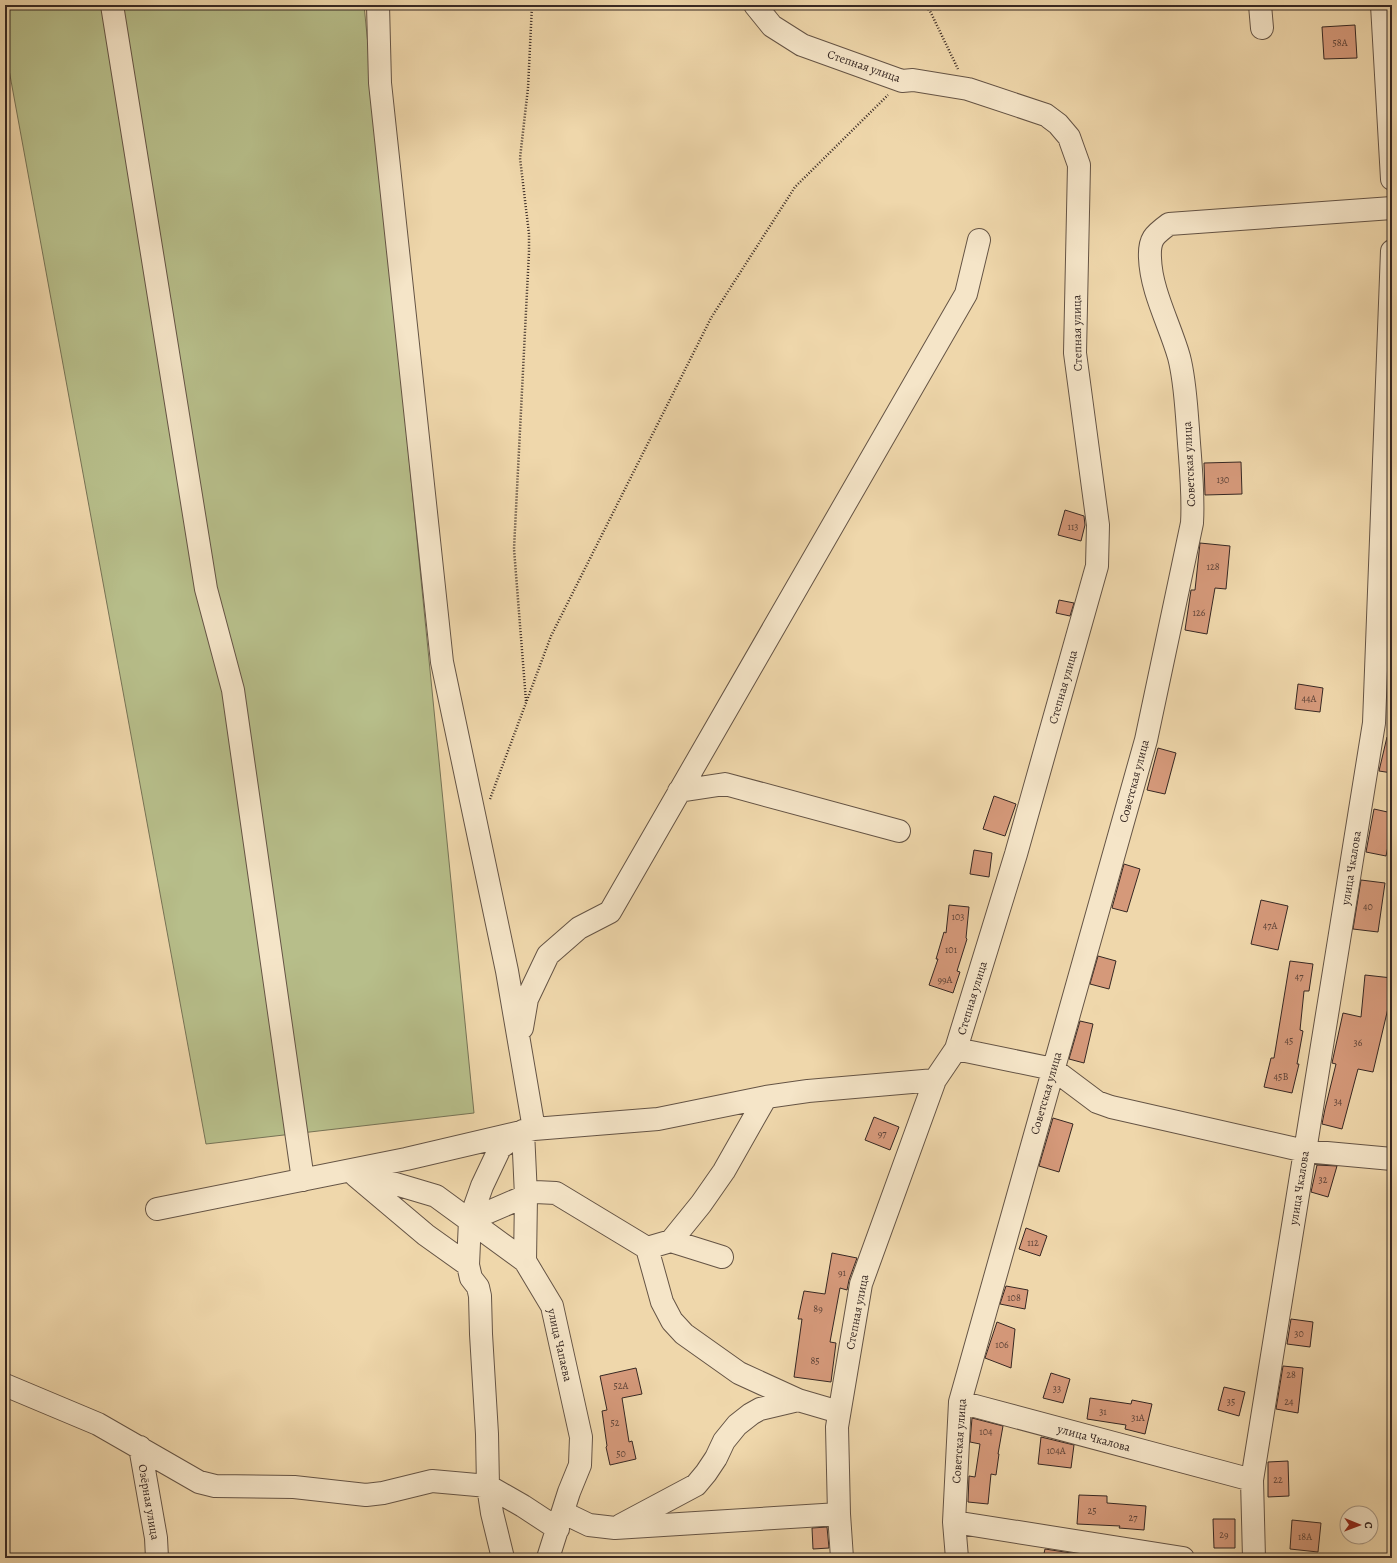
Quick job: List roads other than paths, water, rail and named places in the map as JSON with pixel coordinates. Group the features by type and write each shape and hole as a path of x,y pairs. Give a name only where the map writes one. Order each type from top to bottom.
{"street":[{"path":"112,5 206,589 233,690 303,1180"},
{"path":"378,5 380,83 442,662 507,971 519,1042 528,1130 525,1261"},
{"name":"Степная улица","path":"755,5 772,26 802,45 902,81 913,80 968,89 1046,115 1066,132 1075,150 1078,165 1075,353 1098,525 1097,566 1016,854 956,1049 935,1080 861,1284 837,1427 839,1514 842,1558"},
{"path":"1260,5 1262,28"},
{"path":"1382,5 1392,179"},
{"name":"Советская улица","path":"957,1558 954,1522 960,1402 1146,740 1192,523 1193,500 1184,379 1179,357 1152,278 1150,258 1151,241 1159,231 1169,224 1392,208"},
{"path":"519,1042 528,999 548,955 578,928 610,912 966,294 979,240"},
{"name":"улица Чкалова","path":"1254,1558 1252,1480 1305,1151 1383,715 1392,251"},
{"path":"679,791 725,784 899,831"},
{"path":"956,1049 1053,1069 1097,1102 1111,1107 1305,1151 1392,1159"},
{"path":"157,1209 303,1180 528,1130 658,1119 766,1097 808,1091 935,1080"},
{"path":"671,1241 701,1204 724,1171 766,1097"},
{"path":"503,1558 492,1512 488,1486 480,1296 478,1287 471,1278 468,1265 470,1220 482,1186 500,1148 528,1130"},
{"path":"349,1170 436,1196 525,1261"},
{"path":"349,1170 426,1235 468,1265"},
{"path":"470,1220 534,1192 556,1194 647,1248 662,1302 672,1320 684,1334 739,1373 798,1400 839,1412"},
{"path":"647,1248 671,1241 722,1257"},
{"name":"улица Чапаева","path":"525,1261 552,1306 581,1437 580,1465 569,1492 548,1558"},
{"path":"5,1385 98,1424 199,1482 215,1486 294,1487 366,1495 384,1493 432,1481 488,1486 523,1506 561,1521 615,1528 839,1514"},
{"path":"615,1528 696,1485 716,1458 724,1441 737,1425 751,1414 760,1409 798,1400"},
{"name":"улица Чкалова","path":"960,1402 1252,1480"},
{"name":"Озёрная улица","path":"140,1447 156,1538 157,1558"},
{"path":"954,1522 1183,1558"}]}
